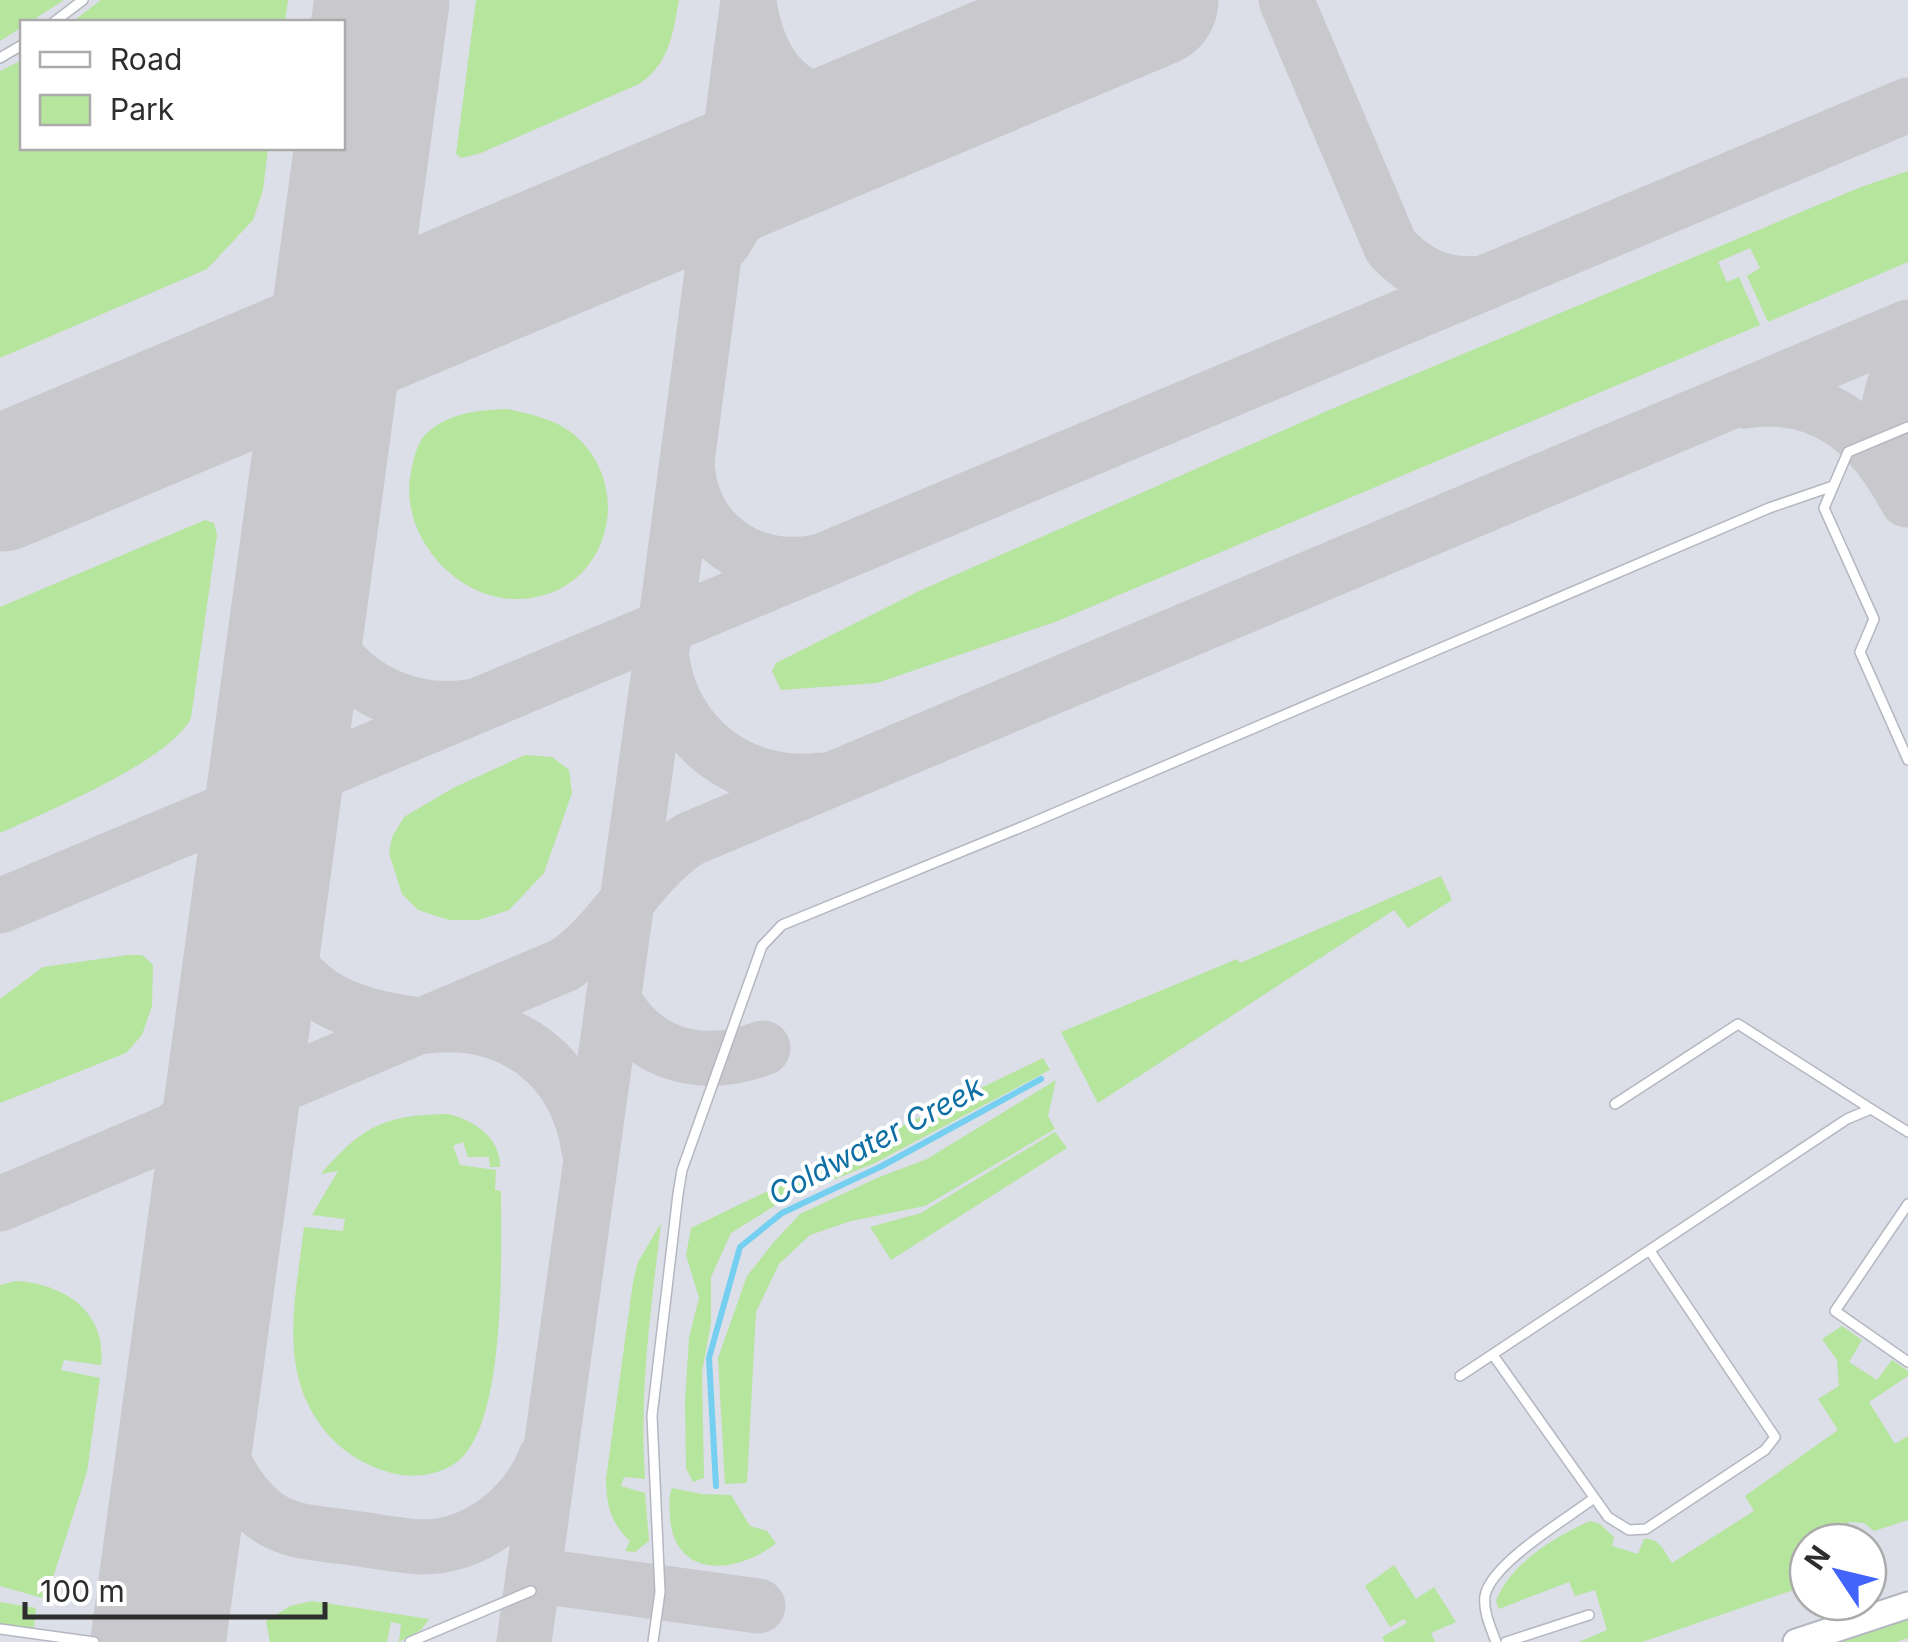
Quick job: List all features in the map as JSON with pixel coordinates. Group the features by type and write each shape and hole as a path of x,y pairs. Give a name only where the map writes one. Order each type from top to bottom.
{"street":[{"path":"1796,1642 1908,1604"}],"lane":[{"path":"57,20 82,0"},
{"path":"1908,427 1848,452 1824,508 1874,619 1860,652 1908,760"},
{"path":"653,1642 660,1592 652,1416 682,1170 762,946 782,925 1029,824 1769,508 1833,486"},
{"path":"1615,1104 1738,1024 1908,1132"},
{"path":"1460,1376 1847,1119 1870,1109"},
{"path":"1908,1204 1835,1311 1908,1362"},
{"path":"1493,1354 1608,1517 1628,1530 1646,1529 1765,1450 1775,1438 1650,1251"},
{"path":"1496,1642 1485,1595 1499,1570 1594,1498"},
{"path":"410,1642 531,1591"},
{"path":"1506,1642 1589,1615"},
{"path":"0,1629 94,1642"}],"shaded area":[{"path":"0,0 1908,0 1908,1642 0,1642"}],"green space":[{"path":"0,0 64,0 33,20 20,20 20,28 0,41"},
{"path":"101,0 288,0 285,20 75,20"},
{"path":"476,0 679,0 663,58 639,84 462,158 456,154"},
{"path":"20,61 20,150 268,150 263,190 253,220 207,269 0,358 0,71"},
{"path":"1908,171 1908,262 1768,322 1747,276 1760,268 1750,248 1718,262 1727,282 1739,277 1760,325 1055,622 877,683 781,690 772,671 776,663 919,591 1327,411 1861,187"},
{"path":"508,409 550,421 572,433 593,456 604,481 608,509 604,536 592,560 574,580 549,594 519,599 496,597 474,589 437,560 423,540 409,495 415,455 429,431 457,416"},
{"path":"205,520 214,523 217,535 191,718 179,734 133,768 0,833 0,607"},
{"path":"525,755 552,757 569,770 572,793 544,873 509,910 479,920 449,920 418,910 402,894 389,853 392,837 404,817 453,788"},
{"path":"1441,876 1452,900 1408,928 1394,910 1098,1103 1061,1032 1237,959 1240,963"},
{"path":"142,955 153,965 152,1006 142,1035 126,1053 0,1103 0,999 43,967"},
{"path":"1043,1058 1050,1070 875,1163 787,1198 731,1233 711,1277 711,1323 702,1372 704,1478 693,1482 686,1468 685,1401 689,1338 699,1298 686,1255 691,1228"},
{"path":"1056,1080 1048,1116 1055,1129 925,1206 851,1221 810,1235 779,1264 756,1312 747,1483 725,1484 718,1358 747,1276 774,1242 800,1214 927,1159"},
{"path":"448,1114 484,1132 499,1157 500,1167 490,1167 489,1157 468,1157 463,1142 453,1146 460,1165 496,1170 495,1190 501,1191 495,1365 479,1430 466,1453 443,1470 424,1475 396,1474 357,1459 333,1440 310,1409 300,1385 293,1334 304,1227 343,1231 345,1219 312,1215 338,1171 321,1174 363,1134 407,1117"},
{"path":"1055,1132 1067,1148 891,1260 870,1227 921,1213"},
{"path":"661,1223 645,1382 645,1479 624,1477 621,1486 645,1493 649,1541 635,1552 625,1551 630,1541 611,1513 606,1479 633,1282 638,1262"},
{"path":"16,1281 50,1288 79,1304 97,1330 101,1346 101,1365 64,1360 61,1370 100,1378 87,1472 46,1599 0,1586 0,1285"},
{"path":"1842,1326 1862,1340 1849,1362 1877,1380 1892,1360 1908,1371 1908,1376 1869,1402 1895,1444 1908,1436 1908,1520 1888,1526 1888,1522 1788,1522 1788,1592 1642,1642 1579,1642 1607,1630 1595,1590 1575,1596 1569,1582 1499,1609 1496,1601 1522,1564 1562,1535 1590,1521 1600,1524 1614,1537 1612,1546 1638,1554 1644,1539 1649,1539 1661,1546 1672,1563 1754,1511 1745,1496 1838,1430 1818,1399 1839,1386 1837,1360 1822,1339"},
{"path":"672,1488 731,1495 750,1526 767,1531 776,1543 745,1561 728,1565 696,1561 683,1552 674,1538 670,1518"},
{"path":"1394,1565 1416,1599 1434,1587 1456,1622 1431,1633 1435,1642 1385,1642 1382,1637 1407,1623 1404,1619 1390,1627 1365,1586"},
{"path":"312,1601 429,1619 421,1630 399,1642 401,1624 391,1622 387,1642 270,1642 266,1621 290,1606"},
{"path":"0,1602 36,1608 34,1629 0,1624"},
{"path":"1908,1617 1908,1638 1896,1642 1836,1642"}],"waterway":[{"name":"Coldwater Creek","path":"716,1486 709,1358 740,1247 782,1213 882,1166 1041,1079"}],"taxiway":[{"path":"524,1642 748,0"},
{"path":"1286,0 1391,247 1411,265 1433,277 1457,283 1485,283"},
{"path":"750,8 769,62 784,81 803,95 849,108 906,104"},
{"path":"0,906 1908,105"},
{"path":"724,242 756,189 806,146"},
{"path":"0,1204 564,965 598,935 656,867 690,839 1908,327"},
{"path":"1899,481 1889,449 1888,416 1894,385 1908,354"},
{"path":"1744,401 1799,402 1843,421 1878,455 1907,500"},
{"path":"687,462 699,509 728,544 768,562 817,562"},
{"path":"302,575 326,642 353,674 407,703 447,709 468,707"},
{"path":"662,659 681,713 716,753 765,776 792,781 821,780"},
{"path":"229,809 251,789 266,766 284,711"},
{"path":"273,792 266,888 274,932 285,957 301,978 342,1006 367,1015 423,1025"},
{"path":"613,998 641,1034 678,1054 719,1058 763,1048"},
{"path":"181,1124 204,1101 221,1075 243,1015"},
{"path":"427,1026 486,1029 535,1053 555,1071 570,1094 582,1120 589,1150"},
{"path":"221,1180 240,1131 276,1090"},
{"path":"199,1343 207,1411 221,1455 244,1494 260,1511 290,1528 422,1547 462,1540 512,1508 537,1477 545,1459"},
{"path":"533,1575 758,1606"}],"runway":[{"path":"158,1642 382,0"},
{"path":"0,484 1151,0"}]}
